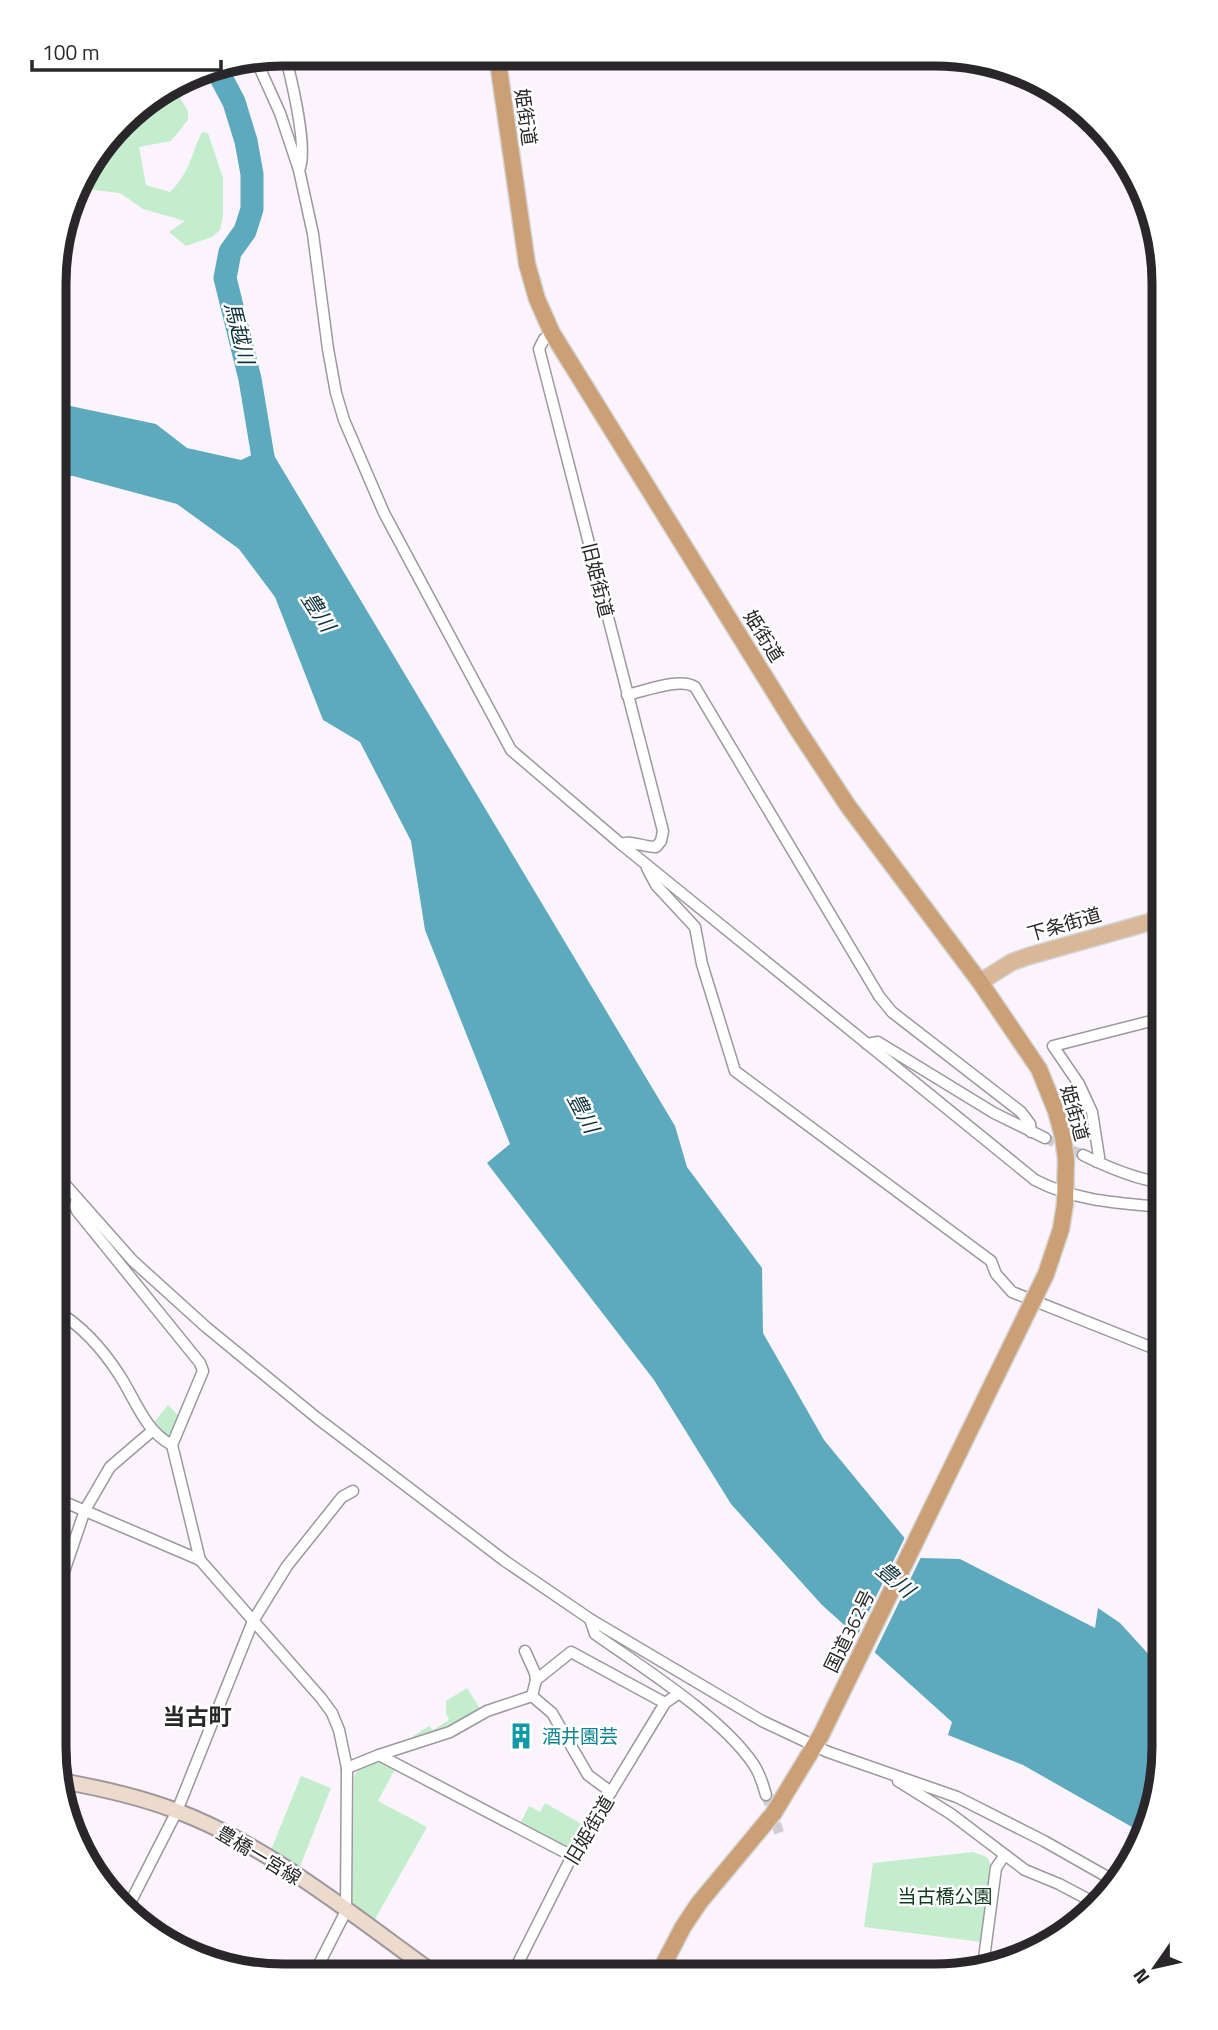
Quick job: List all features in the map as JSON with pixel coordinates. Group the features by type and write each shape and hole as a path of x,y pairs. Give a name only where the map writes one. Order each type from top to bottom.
{"highway":[{"name":"姫街道","path":"498,67 527,264 537,299 552,333 796,727 848,806 980,982 1039,1069 1063,1137 1066,1199"},
{"name":"国道362号","path":"663,1964 682,1927 773,1814 818,1741 1046,1274 1059,1236 1066,1199"}],"main road":[{"name":"下条街道","path":"980,982 1019,959 1152,922"},
{"name":"豊橋一宮線","path":"70,1783 115,1790 177,1811 239,1841 273,1860 421,1964"}],"street":[{"path":"288,67 301,137 302,164 299,170"},
{"path":"260,68 280,113 299,170 313,234 336,393 344,420 384,513 511,750 643,863 1035,1180 1066,1199 1151,1206"},
{"name":"旧姫街道","path":"552,333 544,339 539,349 663,831 656,848 630,841 621,844"},
{"path":"627,695 678,683 688,683 695,687 879,996 892,1012 1021,1112 1030,1124 1031,1132"},
{"path":"643,863 656,886 695,928 702,964 735,1071 991,1261 996,1274 1012,1292 1151,1347"},
{"path":"1097,1162 1099,1157 1092,1112 1079,1084 1053,1046 1152,1021"},
{"path":"867,1044 878,1042 994,1113 1045,1138"},
{"path":"1083,1155 1151,1181"},
{"path":"66,1186 133,1261 226,1343 317,1418 505,1561 590,1619 762,1721 818,1741 883,1772 951,1814 1024,1870 1088,1900"},
{"path":"77,1198 77,1211 201,1363 201,1379 172,1445 200,1560"},
{"path":"66,1316 106,1356 152,1431 172,1445"},
{"path":"66,1566 85,1510 110,1467 152,1431"},
{"path":"131,1901 177,1811 253,1621 287,1566 342,1497 353,1491"},
{"path":"66,1502 200,1560 332,1713 342,1739 347,1768 346,1911 319,1964"},
{"path":"590,1619 596,1634 678,1694 739,1745 760,1775 766,1795"},
{"path":"525,1651 535,1673 532,1696"},
{"path":"536,1680 571,1652 665,1703"},
{"name":"旧姫街道","path":"518,1964 572,1856 665,1703 678,1694"},
{"path":"347,1768 450,1732 487,1711 532,1696"},
{"path":"532,1696 552,1713 588,1775 611,1792"},
{"path":"379,1755 572,1856"},
{"path":"883,1772 957,1797 1108,1877"},
{"path":"984,1957 996,1868 1003,1856"}],"green space":[{"path":"178,94 188,111 188,120 171,141 139,147 146,185 170,192 186,170 202,132 208,133 223,178 223,216 220,230 212,237 186,246 169,232 185,221 143,209 120,193 89,189 120,140 151,111"},
{"path":"168,1405 180,1417 171,1435 166,1436 155,1421"},
{"path":"467,1688 481,1710 448,1729 414,1740 413,1736 429,1726 433,1730 449,1720 446,1701"},
{"path":"379,1761 395,1769 378,1801 427,1827 374,1921 352,1906 354,1776 357,1771"},
{"path":"301,1776 331,1788 299,1869 271,1850"},
{"path":"545,1803 583,1825 568,1849 520,1824 529,1806 540,1812"},
{"name":"当古橋公園","path":"973,1852 987,1857 991,1865 981,1942 864,1927 873,1863"}],"water":[{"name":"豊川","path":"66,405 156,424 187,448 241,460 269,447 675,1126 687,1167 762,1268 763,1333 824,1440 921,1558 960,1559 1095,1628 1098,1608 1120,1623 1151,1657 1151,1761 1147,1789 1135,1829 1023,1765 948,1735 952,1722 822,1605 731,1504 654,1380 487,1163 510,1144 425,930 411,841 360,742 323,720 275,597 239,549 177,504 66,476"}],"pier":[{"path":"906,1535 922,1555 873,1656 855,1640"}],"waterway":[{"name":"馬越川","path":"220,76 234,102 246,141 252,174 252,209 245,231 230,252 225,278 250,379 267,481"}],"tunnel":[{"path":"1045,1138 1083,1155"},
{"path":"766,1795 780,1835"}],"place":[{"name":"酒井園芸","path":"521,1736"}],"district":[{"name":"当古町","path":"197,1717"}]}
